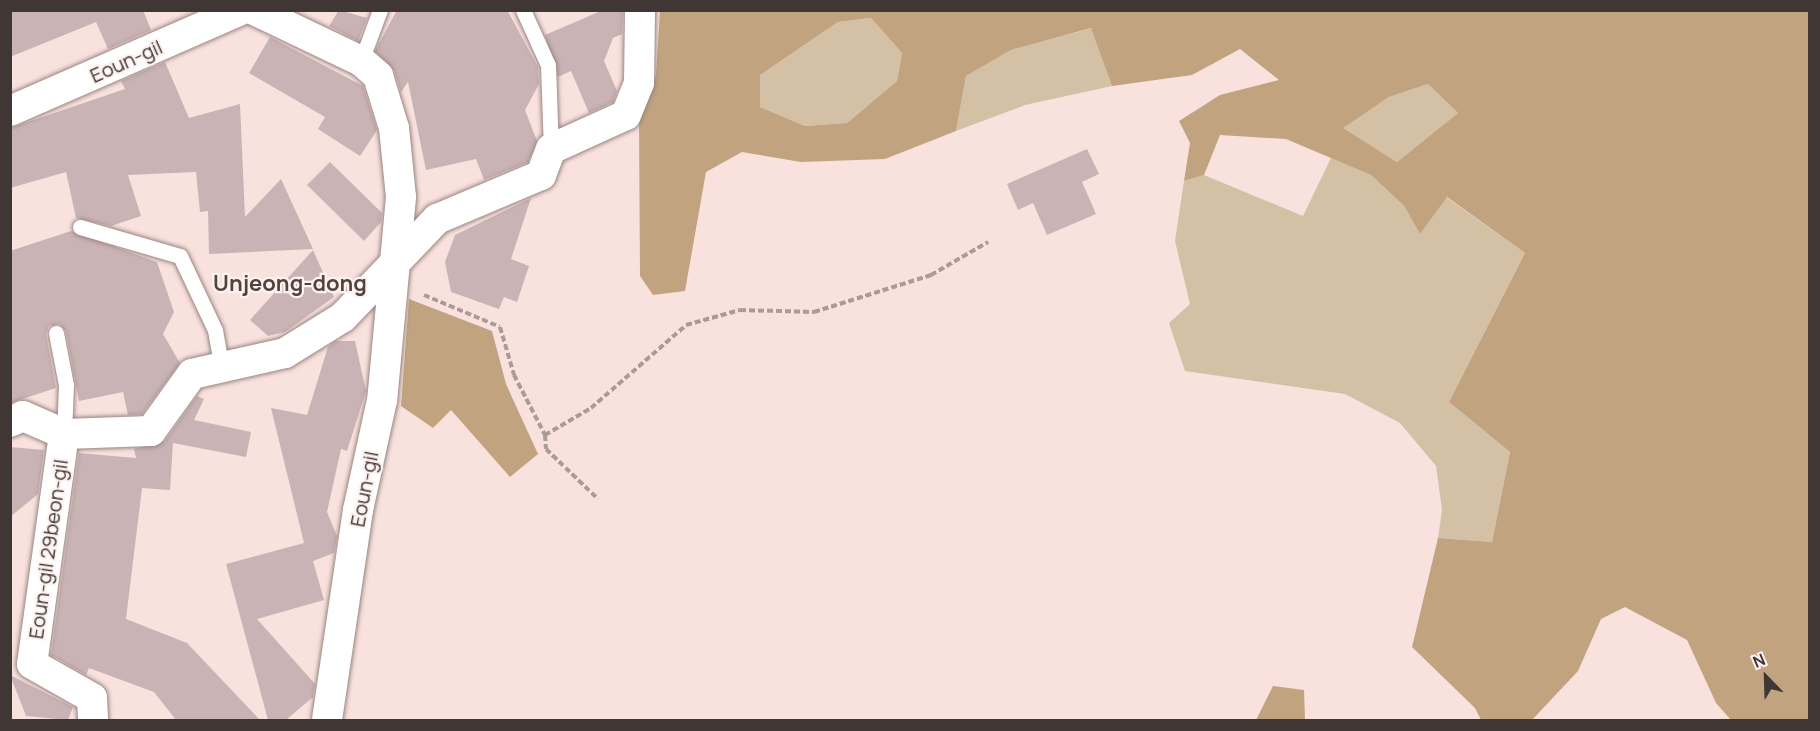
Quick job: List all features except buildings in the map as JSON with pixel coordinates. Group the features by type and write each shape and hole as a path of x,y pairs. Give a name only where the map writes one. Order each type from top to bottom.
{"street":[{"name":"Eoun-gil","path":"10,111 241,10"},
{"name":"Eoun-gil","path":"254,10 361,61 378,76 394,128 401,197 382,400 358,510 327,720"},
{"path":"396,256 437,219 542,175 551,149 626,115 639,83 640,10"},
{"name":"Eoun-gil 29beon-gil","path":"10,422 23,416 64,434 151,431 192,374 222,364 285,353 343,317 396,256"},
{"name":"Eoun-gil 29beon-gil","path":"64,434 32,664 92,698 93,720"}],"lane":[{"path":"361,61 380,10"},
{"path":"523,10 548,65 551,149"},
{"path":"80,227 180,256 215,330 222,364"},
{"name":"Eoun-gil 29beon-gil","path":"56,333 66,385 64,434"}],"path":[{"path":"545,435 591,408 686,325 740,310 814,312 931,275 988,242"},
{"path":"396,256 424,295 500,327 514,375 545,435 546,449 598,499"}],"shaded area":[{"path":"660,11 1809,11 1809,720 1731,720 1716,703 1687,640 1625,607 1601,619 1578,671 1532,720 1481,720 1475,708 1412,647 1438,538 1492,542 1510,452 1449,402 1525,253 1447,197 1420,234 1404,206 1371,175 1286,139 1220,135 1204,175 1184,181 1190,143 1179,121 1220,95 1279,80 1240,49 1192,75 1112,86 1091,28 1011,50 966,76 956,131 885,159 801,162 742,152 706,172 685,291 653,295 640,276 639,122 656,75","holes":["871,18 902,53 897,81 847,123 805,126 760,107 760,75 838,22","1428,84 1458,113 1397,162 1343,128 1389,97"]},
{"path":"871,18 902,53 897,81 847,123 805,126 760,107 760,75 838,22"},
{"path":"1092,28 1112,86 1025,105 956,131 966,76 1011,50"},
{"path":"1428,84 1458,113 1397,162 1342,128 1389,97"},
{"path":"1331,158 1371,175 1404,206 1420,234 1446,197 1525,253 1449,402 1510,452 1492,542 1438,538 1442,510 1436,466 1400,423 1345,394 1185,371 1169,323 1190,304 1175,241 1184,181 1204,175 1303,216"},
{"path":"409,299 492,331 506,384 538,454 510,477 451,410 433,428 401,406"},
{"path":"1273,686 1304,690 1305,720 1256,720"}],"district":[{"name":"Unjeong-dong","path":"290,284"}]}
